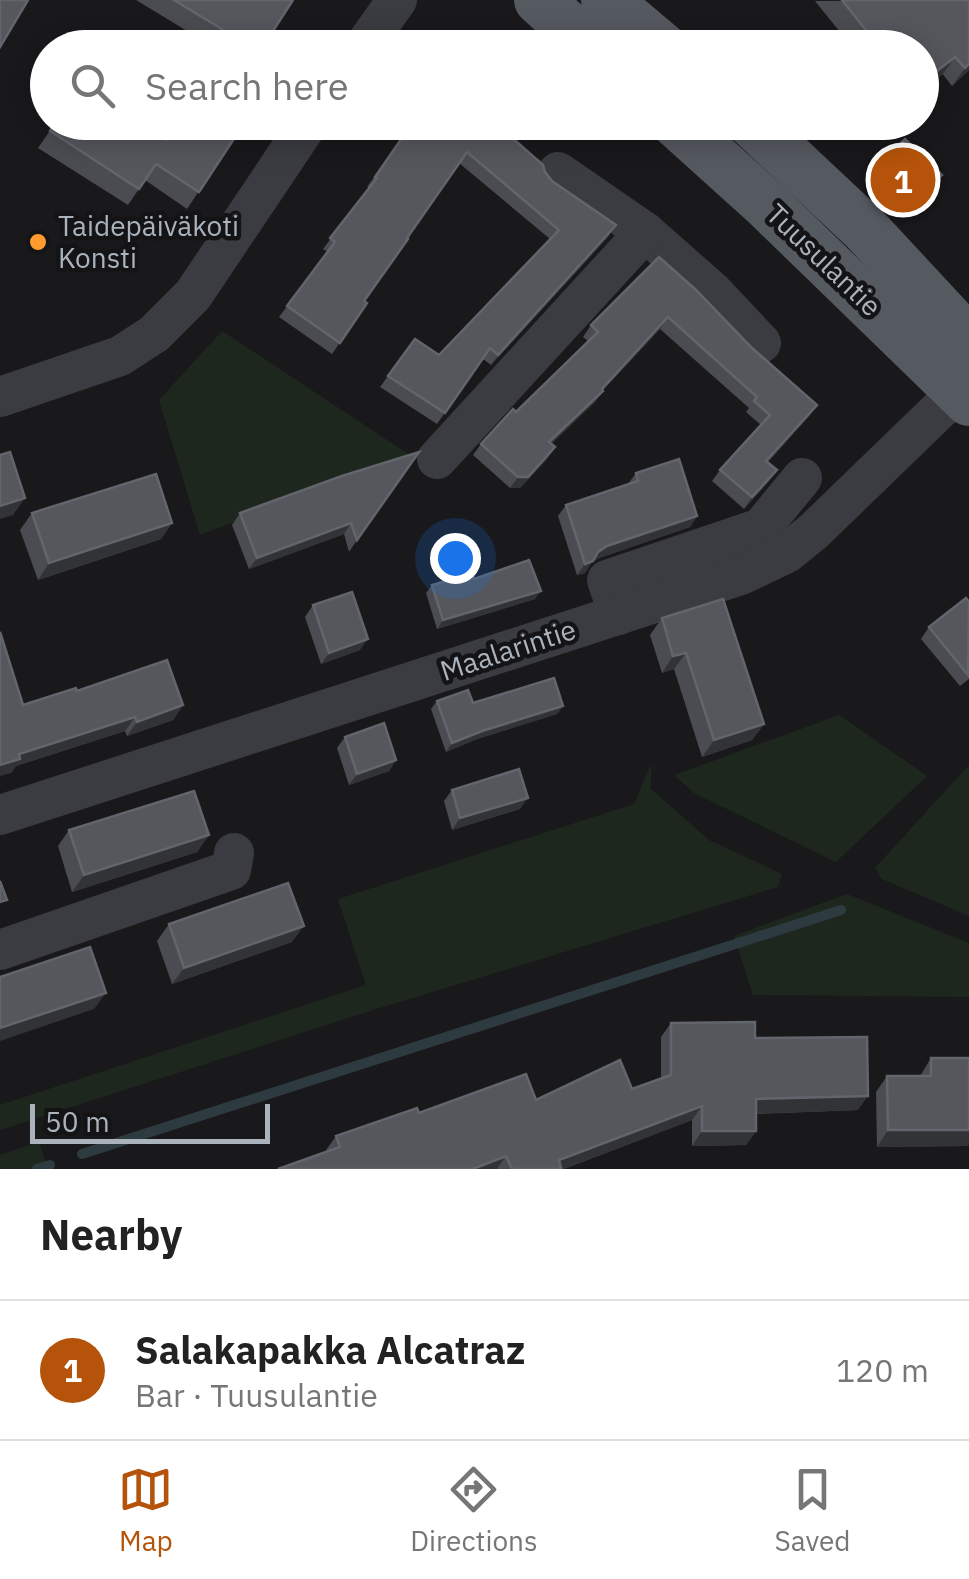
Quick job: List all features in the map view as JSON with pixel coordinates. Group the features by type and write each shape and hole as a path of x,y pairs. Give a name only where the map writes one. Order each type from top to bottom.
{"main road":[{"path":"539,0 572,30"},
{"path":"606,0 642,30"},
{"name":"Tuusulantie","path":"696,140 967,388"},
{"name":"Tuusulantie","path":"771,140 865,229 969,340"}],"street":[{"path":"375,30 397,0"},
{"path":"0,397 120,356 154,334 192,294 297,140"},
{"path":"558,172 644,232 712,291 761,343"},
{"path":"437,459 644,232"},
{"name":"Maalarintie","path":"0,815 741,575 787,553 814,531 927,421 967,388"},
{"path":"619,616 607,580 761,528 802,478"},
{"path":"8,939 231,870 234,853"}],"shaded area":[{"path":"222,331 410,455 200,535 159,400"},
{"path":"839,715 927,776 836,862 694,793 674,775"},
{"path":"651,764 651,789 709,840 782,874 778,887 373,1010 0,1130 0,1105 366,985 338,899 634,804"},
{"path":"969,765 969,916 882,879 875,868"},
{"path":"847,894 969,943 969,997 753,995 734,936"},
{"path":"39,1142 48,1169 0,1169 0,1155"}],"building":[{"path":"0,0 28,0 0,47"},
{"path":"174,0 293,0 274,30 223,30"},
{"path":"842,0 969,0 969,64 965,68 955,57 939,70 939,30 866,30"},
{"path":"64,140 233,140 199,192 156,164 139,189"},
{"path":"401,140 515,140 543,165 552,181 616,225 498,355 490,348 445,413 388,376 415,339 439,355 559,230 467,152 364,301 367,303 340,343 287,306 335,242 330,238"},
{"path":"906,140 942,175 909,208 872,172"},
{"path":"659,257 817,405 766,461 777,470 752,497 720,470 770,415 754,401 757,397 668,317 603,391 549,442 555,447 528,477 518,477 481,444 513,409 516,412 598,332 591,325"},
{"path":"10,452 25,498 0,506 0,455"},
{"path":"419,452 357,540 351,523 257,558 240,513"},
{"path":"679,459 697,516 607,546 585,564 566,505 638,481 636,473"},
{"path":"156,474 172,523 49,563 32,513"},
{"path":"529,560 541,591 443,620 432,585 472,573 474,579"},
{"path":"352,592 368,639 329,653 313,605"},
{"path":"966,598 969,602 968,675 929,627"},
{"path":"723,599 764,724 714,740 686,653 673,656 662,618"},
{"path":"0,632 23,705 167,660 183,705 137,722 135,717 19,754 20,759 0,765"},
{"path":"554,678 563,706 452,743 437,701 468,690 473,703"},
{"path":"384,723 396,760 357,774 345,737"},
{"path":"519,769 528,798 460,818 452,790"},
{"path":"194,791 209,835 84,875 69,830"},
{"path":"0,881 7,900 0,902"},
{"path":"288,883 304,926 184,968 169,924"},
{"path":"90,947 106,993 0,1028 0,977"},
{"path":"755,1022 755,1038 867,1037 868,1096 756,1099 756,1131 702,1131 702,1106 559,1160 558,1169 512,1169 506,1156 473,1169 278,1169 340,1147 336,1136 417,1108 419,1113 526,1074 536,1100 620,1060 632,1089 671,1075 671,1023"},
{"path":"931,1058 969,1058 969,1130 888,1130 887,1076 931,1076"}],"waterway":[{"path":"82,1154 841,910"},
{"path":"37,1169 50,1165"}],"place":[{"name":"Salakapakka Alcatraz","path":"903,180"},
{"name":"Taidepäiväkoti Konsti","path":"38,242"}]}
